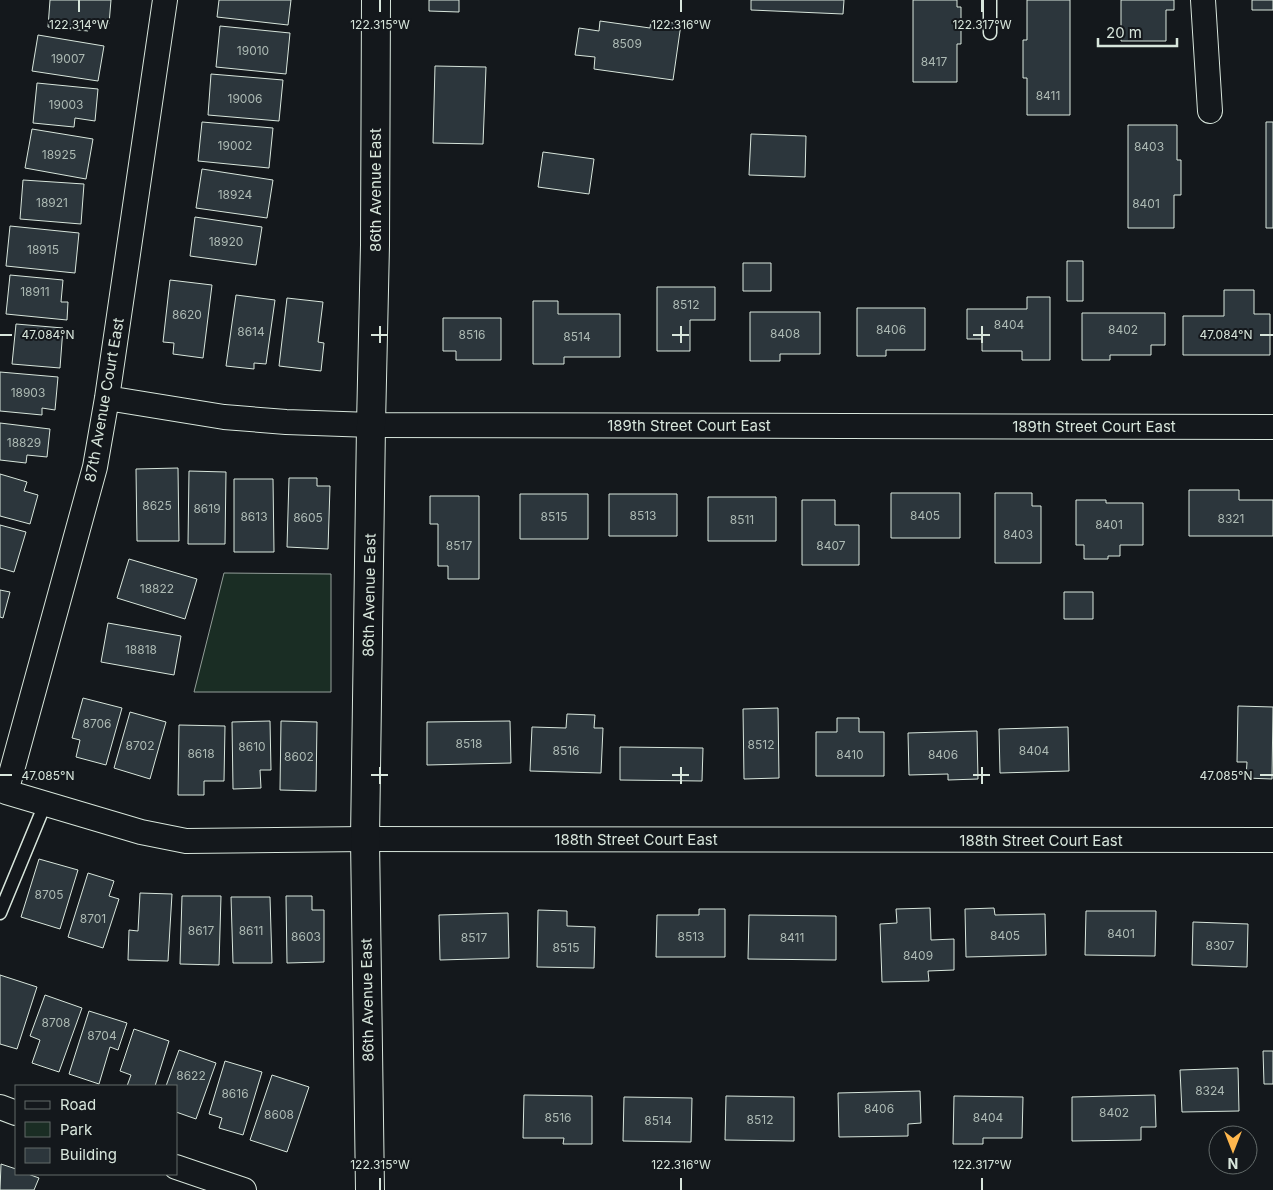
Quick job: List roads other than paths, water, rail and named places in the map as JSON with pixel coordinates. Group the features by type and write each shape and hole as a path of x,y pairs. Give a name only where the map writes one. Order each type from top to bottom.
{"street":[{"name":"87th Avenue Court East","path":"6,792 94,467 107,398 166,0"},
{"name":"86th Avenue East","path":"370,1190 365,839 375,235 376,0"},
{"path":"1203,0 1210,111"},
{"name":"189th Street Court East","path":"107,398 224,417 286,422 371,424 1273,427"},
{"name":"188th Street Court East","path":"6,792 141,832 186,840 1273,840"},
{"path":"0,1107 15,1112"},
{"path":"178,1168 244,1190"}],"lane":[{"path":"990,0 990,33"},
{"path":"0,913 45,804"}]}
